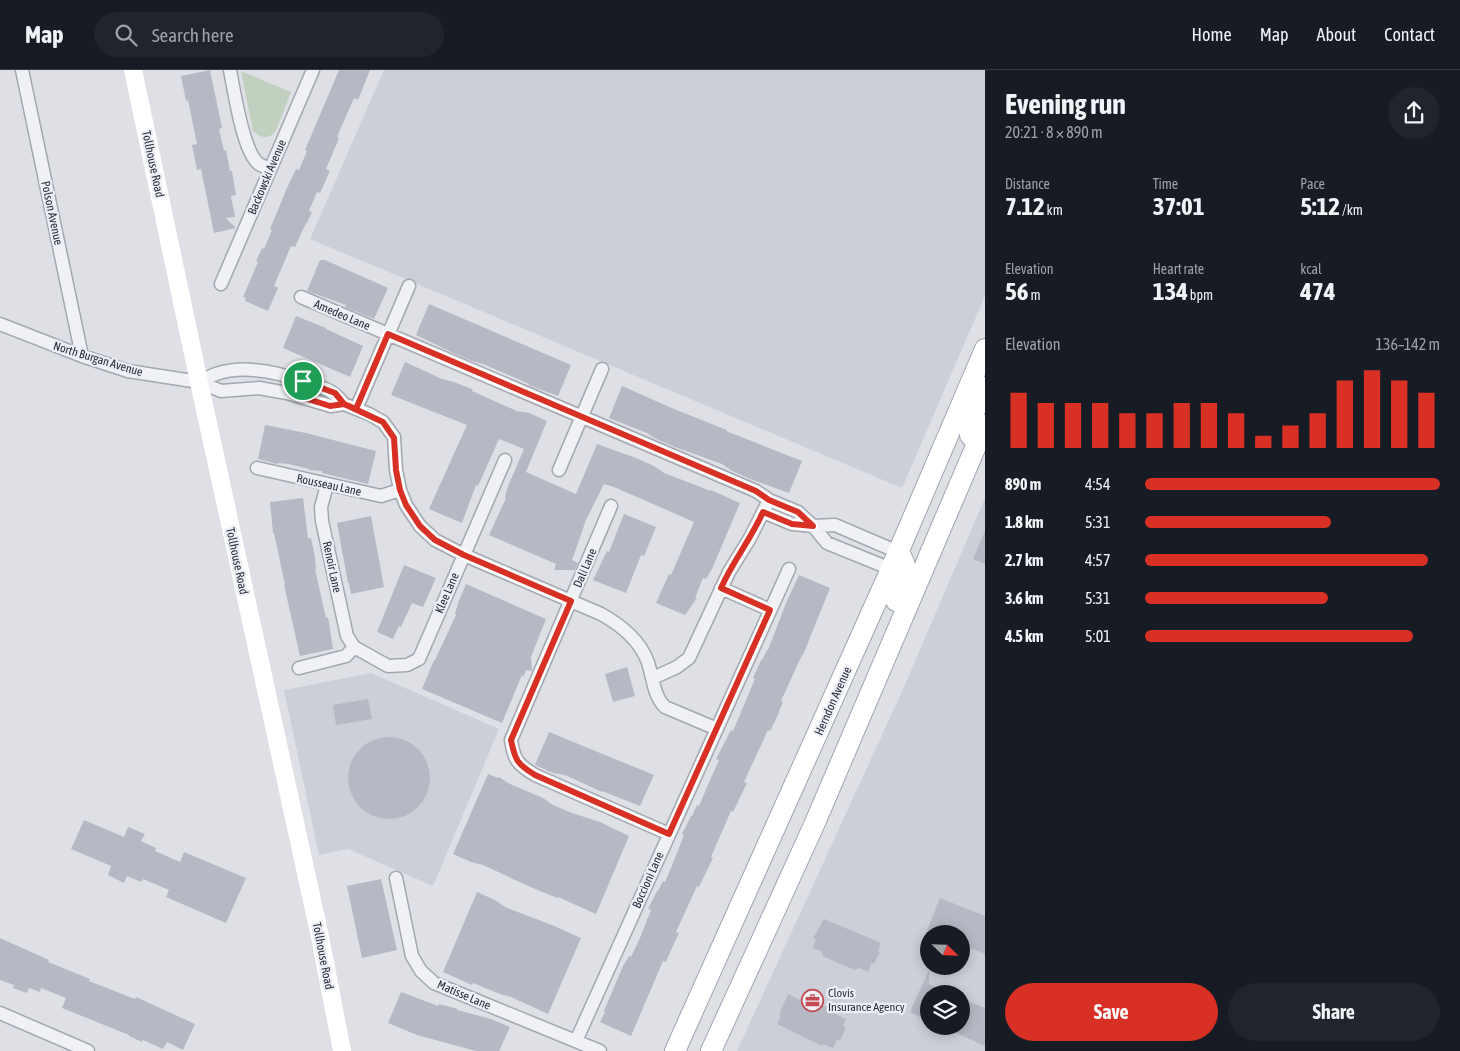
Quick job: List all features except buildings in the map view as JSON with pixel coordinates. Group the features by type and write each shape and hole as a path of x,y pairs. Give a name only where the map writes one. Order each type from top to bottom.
{"main road":[{"name":"Herndon Avenue","path":"675,1051 895,561 985,349"},
{"path":"711,1051 832,784 982,438 970,435 970,422 985,387"},
{"path":"832,784 860,683 905,580 904,559 895,561"}],"street":[{"name":"Polson Avenue","path":"22,70 82,356"},
{"name":"Tollhouse Road","path":"133,70 320,937 342,1051"},
{"path":"230,70 244,135 250,153 258,164 270,169"},
{"name":"Backowski Avenue","path":"222,284 313,70"},
{"path":"356,409 409,286"},
{"name":"Amedeo Lane","path":"301,297 756,491 769,500 798,512 828,543 895,561"},
{"name":"North Burgan Avenue","path":"0,324 82,356 128,371 199,382 221,391 258,388 298,396 330,406 344,404"},
{"path":"559,470 602,369"},
{"path":"199,382 217,374 262,370 303,381 335,393 344,404 383,422 394,438 396,470 400,490 406,505 435,540 464,555 601,614 619,624 646,658 659,701 665,706 717,729"},
{"path":"298,396 303,381"},
{"name":"Klee Lane","path":"354,647 388,666 407,665 419,659 505,460"},
{"name":"Rousseau Lane","path":"257,468 381,496 400,490"},
{"name":"Renoir Lane","path":"327,485 320,507 322,521 347,636 354,647"},
{"path":"653,678 677,667 689,658 728,572 750,538 769,500"},
{"name":"Dali Lane","path":"611,506 511,740 514,757 524,769 535,775 669,834"},
{"path":"763,512 792,524 813,526 835,525 895,561"},
{"name":"Boccioni Lane","path":"576,1041 789,569"},
{"path":"721,588 770,610"},
{"path":"299,668 346,656 354,647"},
{"name":"Matisse Lane","path":"396,878 412,956 421,971 434,983 600,1051"},
{"path":"0,1013 88,1051"}],"shaded area":[{"path":"384,70 985,70 985,296 902,488 310,239"},
{"path":"985,498 985,1051 737,1051 904,687"},
{"path":"371,673 499,729 433,886 348,849 319,855 284,690"}],"green space":[{"path":"241,71 291,92 281,120 272,135 261,136 253,131"}],"place":[{"name":"Clovis Insurance Agency","path":"812,1000"}],"route":[{"path":"303,381 298,396 330,406 344,404 356,409 388,334 756,491 769,500 798,512 813,526 792,524 763,512 750,538 728,572 721,588 770,610 669,834 535,775 524,769 514,757 511,740 571,601 464,555 435,540 420,526 406,505 400,490 396,470 394,438 383,422 344,404 335,393 303,381"}]}
